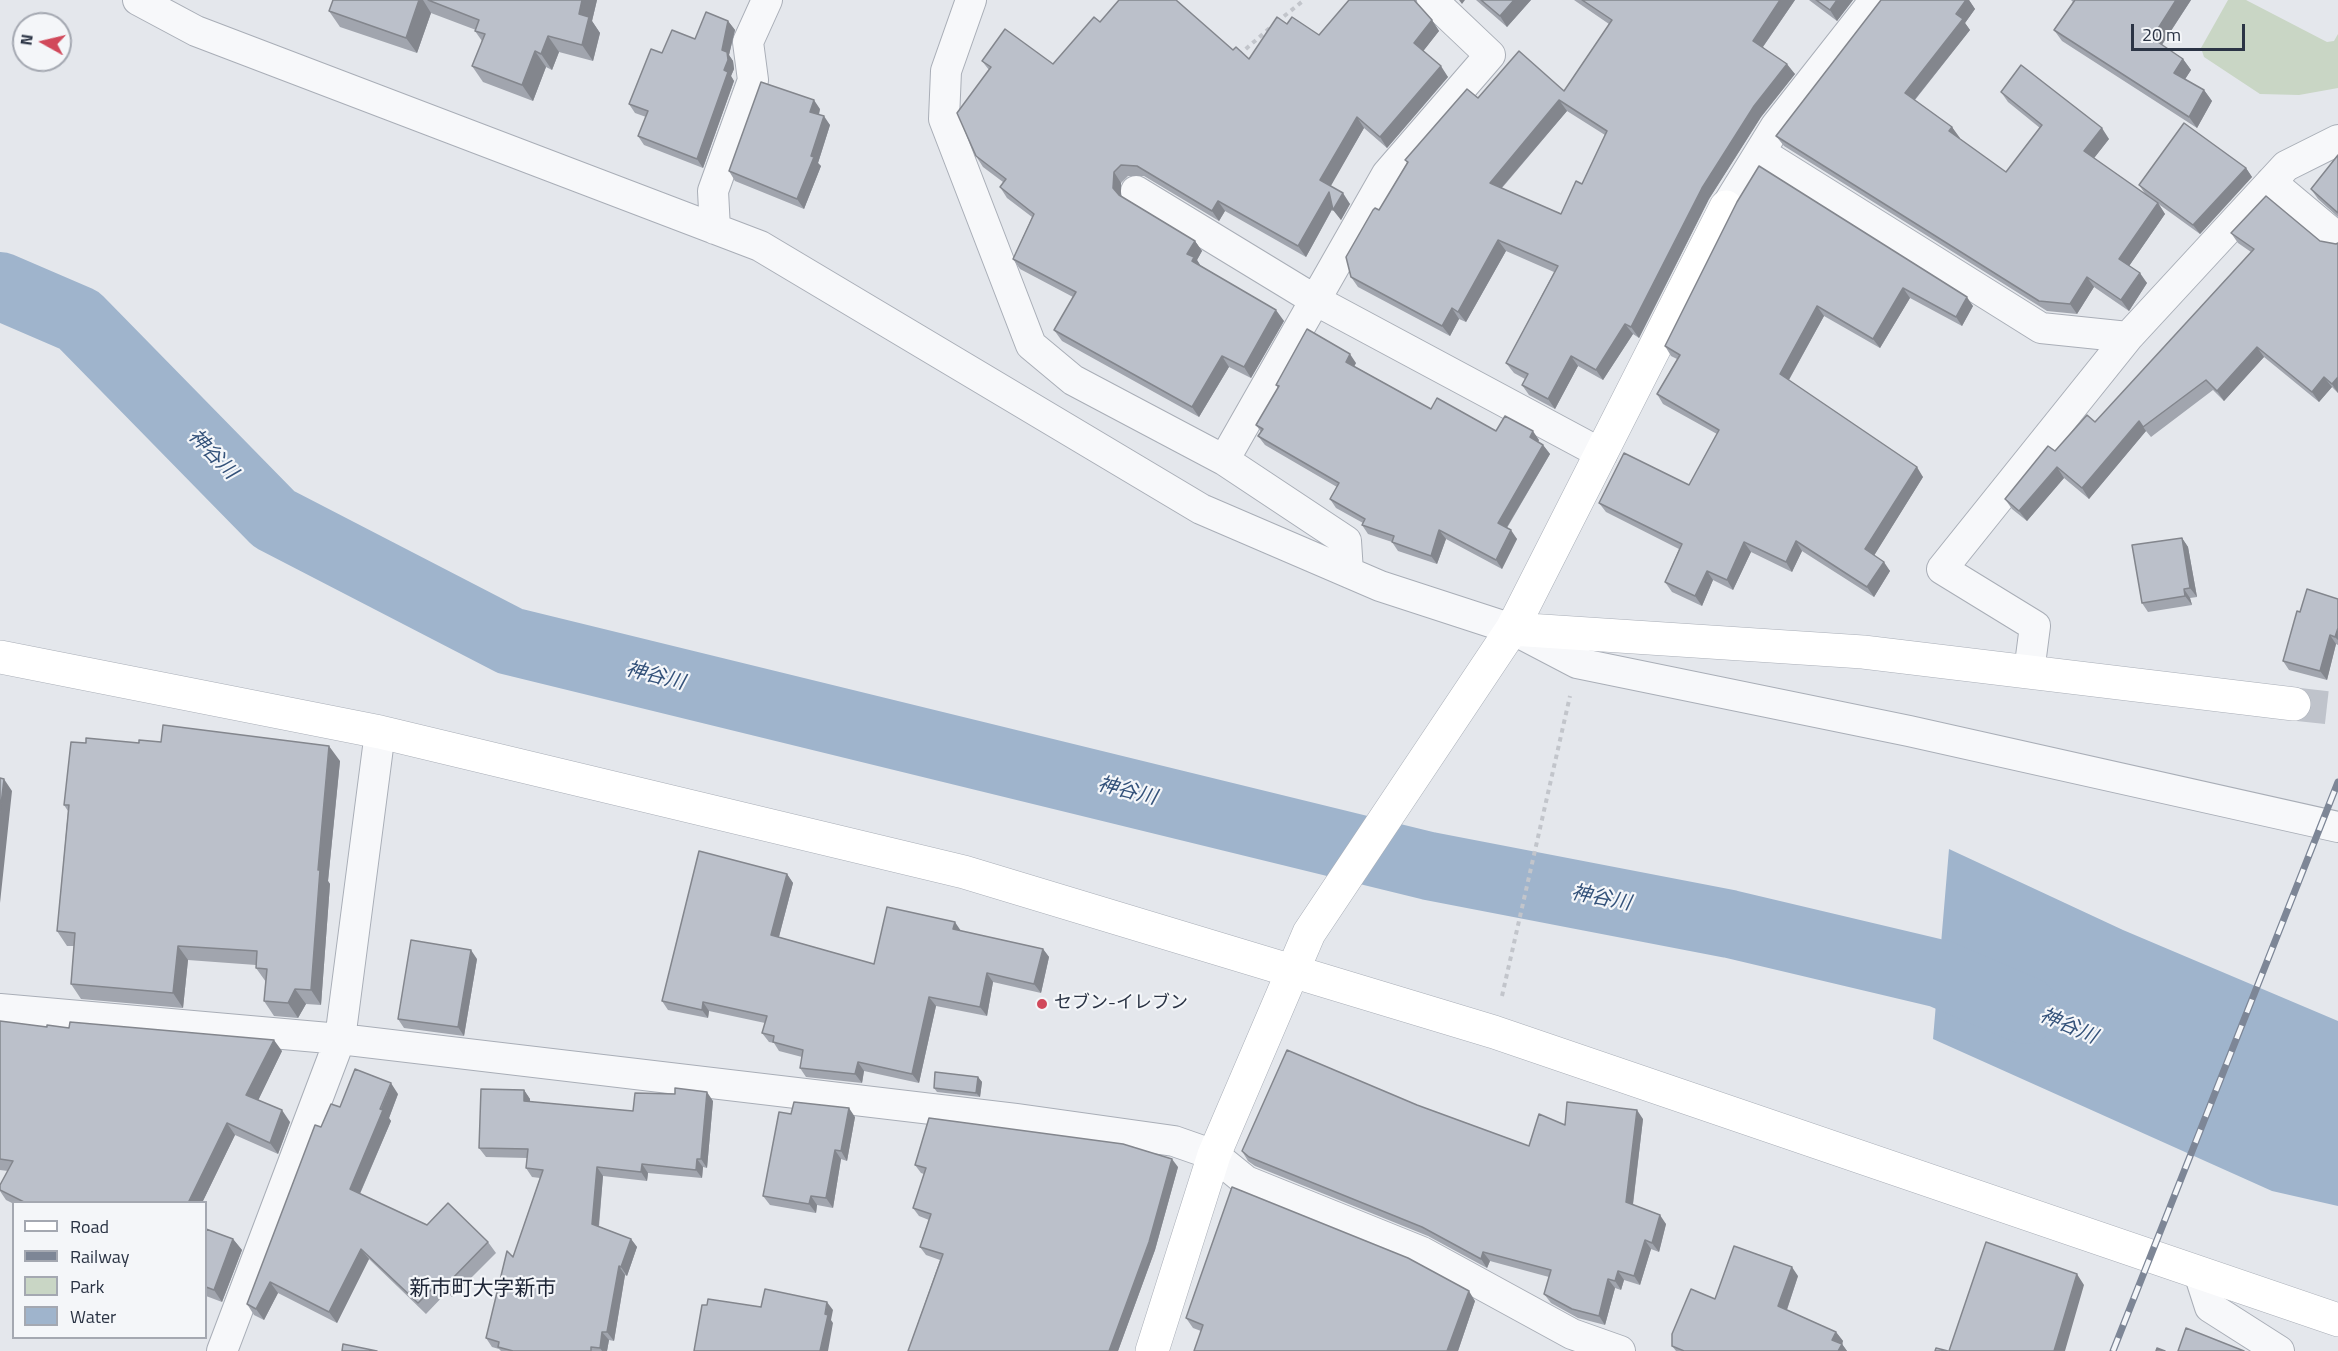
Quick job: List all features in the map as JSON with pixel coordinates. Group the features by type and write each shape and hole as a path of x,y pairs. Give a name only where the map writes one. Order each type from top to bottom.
{"street":[{"path":"138,0 196,31 760,246 1201,508 1380,586 1512,630 1577,663 1909,731 2338,826"},
{"path":"715,229 713,191 753,80 748,42 767,0"},
{"path":"972,0 946,71 944,119 1031,345 1073,380 1224,460 1346,541 1348,572"},
{"path":"1224,460 1387,174 1490,55 1432,0"},
{"path":"1152,1351 1214,1155 1309,933 1512,630 1726,207 1776,126 1875,0"},
{"path":"2029,672 2035,626 1942,569 2127,337 2286,166 2338,140"},
{"path":"1760,153 2041,328 2127,337"},
{"path":"2271,182 2338,238"},
{"path":"1136,190 1316,300 1602,454"},
{"path":"1512,630 1863,652 2294,704"},
{"path":"0,657 380,732 964,872 1291,973 1494,1032 2338,1320"},
{"path":"222,1351 340,1039 380,732"},
{"path":"0,1009 340,1039 1016,1119 1174,1141 1214,1155 1246,1181 1422,1252 1572,1334 1620,1351"},
{"path":"2199,1273 2210,1307 2279,1351"}],"path":[{"path":"1233,60 1304,0"},
{"path":"1494,1032 1577,663"}],"green space":[{"path":"2228,0 2246,0 2327,42 2334,41 2338,34 2338,88 2299,95 2260,94 2204,57 2201,48"}],"water":[{"path":"1949,849 2123,930 2338,1021 2338,1206 2272,1191 1933,1039"}],"building":[{"path":"333,0 419,0 406,38 329,11"},
{"path":"428,0 582,0 579,14 589,17 582,45 548,36 541,54 535,51 522,85 472,66 485,34 475,31 479,20"},
{"path":"1119,0 1176,0 1233,50 1236,47 1249,59 1277,17 1287,24 1292,17 1319,35 1349,0 1414,0 1432,20 1414,43 1441,66 1380,137 1357,117 1320,180 1343,193 1333,210 1329,192 1298,246 1218,201 1212,211 1137,166 1121,165 1114,172 1113,188 1119,195 1195,241 1187,254 1194,257 1192,261 1276,310 1244,367 1222,356 1192,407 1054,330 1076,292 1013,259 1034,214 1000,187 1006,179 976,156 957,113 991,67 982,61 1005,29 1053,64 1094,17 1100,22"},
{"path":"1481,0 1514,0 1500,16"},
{"path":"1582,0 1780,0 1753,41 1787,64 1754,106 1702,188 1631,327 1625,324 1596,370 1571,356 1548,399 1522,385 1528,374 1506,363 1558,266 1498,240 1458,312 1452,308 1442,326 1351,277 1346,257 1373,210 1375,208 1379,210 1408,162 1405,160 1467,89 1478,98 1519,51 1564,91 1612,20","holes":["1559,100 1607,131 1582,184 1576,181 1561,214 1490,183"]},
{"path":"1816,0 1837,0 1830,10"},
{"path":"1881,0 1966,0 1956,14 1963,19 1905,93 1952,127 1949,131 2006,172 2042,125 2001,92 2021,65 2102,128 2084,151 2158,203 2119,259 2140,273 2121,300 2087,277 2070,304 2039,301 1776,136"},
{"path":"2075,0 2176,0 2152,38 2183,59 2174,73 2204,90 2189,117 2054,30"},
{"path":"706,12 728,21 722,50 727,52 728,60 724,70 728,72 697,159 638,136 648,111 629,104 651,49 662,53 672,30 695,39"},
{"path":"761,82 814,100 810,112 824,116 811,156 814,157 797,199 729,171"},
{"path":"2184,123 2246,168 2193,225 2139,185"},
{"path":"2338,155 2338,213 2311,189"},
{"path":"1759,166 1967,297 1956,317 1903,288 1873,339 1817,306 1780,374 1917,467 1865,549 1884,562 1867,587 1796,541 1786,562 1744,542 1727,580 1707,571 1695,596 1665,582 1682,544 1599,503 1624,453 1689,485 1719,430 1657,394 1680,355 1665,346 1737,202"},
{"path":"2266,196 2320,241 2338,243 2338,377 2332,384 2324,377 2312,392 2257,347 2217,391 2206,380 2143,427 2139,421 2082,488 2057,467 2019,511 2005,499 2048,446 2055,451 2087,415 2095,422 2254,249 2231,233"},
{"path":"1307,329 1350,354 1346,362 1431,409 1437,398 1496,431 1505,416 1533,431 1530,437 1543,445 1498,523 1511,530 1496,560 1439,530 1431,556 1392,542 1394,536 1362,525 1365,519 1330,499 1339,483 1258,436 1263,429 1256,425 1279,386 1276,385"},
{"path":"2182,538 2190,588 2184,589 2185,596 2142,603 2132,545"},
{"path":"2307,589 2338,599 2338,628 2335,637 2330,635 2320,671 2283,661 2297,611 2300,612"},
{"path":"163,725 329,746 318,870 320,870 311,990 295,989 288,1003 264,1001 267,969 256,968 257,951 178,946 173,993 71,984 75,933 57,931 69,805 64,805 71,742 86,743 86,738 139,743 139,740 161,742"},
{"path":"0,778 4,779 0,813"},
{"path":"699,851 787,874 771,935 874,964 887,907 955,922 953,929 1043,949 1034,984 987,973 980,1007 929,997 912,1074 858,1062 855,1074 800,1068 803,1050 773,1042 774,1036 762,1033 767,1016 703,1002 702,1010 662,1001"},
{"path":"411,940 471,950 458,1027 398,1019"},
{"path":"0,1021 69,1028 70,1022 274,1040 246,1095 282,1110 270,1143 227,1123 189,1201 22,1201 0,1190 0,1185 13,1161 0,1159"},
{"path":"1287,1050 1417,1105 1529,1146 1539,1114 1565,1125 1567,1102 1637,1110 1626,1202 1660,1215 1652,1243 1645,1240 1634,1276 1618,1271 1615,1281 1608,1279 1599,1316 1572,1309 1544,1294 1551,1270 1483,1252 1481,1259 1422,1227 1249,1157 1242,1151"},
{"path":"355,1069 391,1083 380,1109 383,1110 350,1189 427,1225 448,1203 488,1242 445,1286 440,1281 418,1303 361,1249 329,1312 270,1282 256,1309 247,1304 315,1125 321,1127 331,1104 340,1107"},
{"path":"935,1072 978,1077 976,1093 934,1088"},
{"path":"675,1088 707,1092 701,1159 697,1159 696,1170 642,1164 641,1172 597,1167 592,1224 631,1239 621,1267 619,1266 607,1332 602,1332 600,1348 591,1347 591,1351 513,1351 498,1347 499,1342 486,1338 507,1251 513,1257 543,1170 526,1168 528,1149 479,1148 481,1089 524,1090 524,1101 633,1111 635,1093 675,1094"},
{"path":"794,1102 849,1108 841,1151 835,1150 826,1198 811,1196 809,1204 763,1196 779,1112 791,1114"},
{"path":"929,1118 1123,1144 1172,1159 1149,1242 1109,1351 908,1351 943,1254 920,1247 931,1214 913,1208 926,1168 915,1165"},
{"path":"1232,1187 1408,1258 1469,1291 1447,1351 1194,1351 1203,1325 1186,1318"},
{"path":"207,1229 233,1239 214,1290 207,1287"},
{"path":"1986,1242 2077,1274 2054,1351 1949,1351"},
{"path":"1734,1246 1792,1267 1778,1306 1836,1332 1832,1340 1842,1344 1838,1351 1684,1351 1672,1346 1672,1334 1691,1289 1715,1299"},
{"path":"765,1289 827,1302 825,1314 828,1315 820,1351 694,1351 702,1305 707,1305 708,1299 761,1307"},
{"path":"2186,1328 2244,1351 2178,1351"},
{"path":"343,1344 377,1351 342,1351"}],"waterway":[{"name":"神谷川","path":"0,286 79,320 274,519 510,641 1429,866 1730,924 1941,974 2025,1010"}],"tunnel":[{"path":"2294,704 2338,709"}],"railway":[{"path":"2113,1351 2338,782"}],"place":[{"name":"セブン-イレブン","path":"1042,1004"}],"district":[{"name":"新市町大字新市","path":"483,1290"}]}
